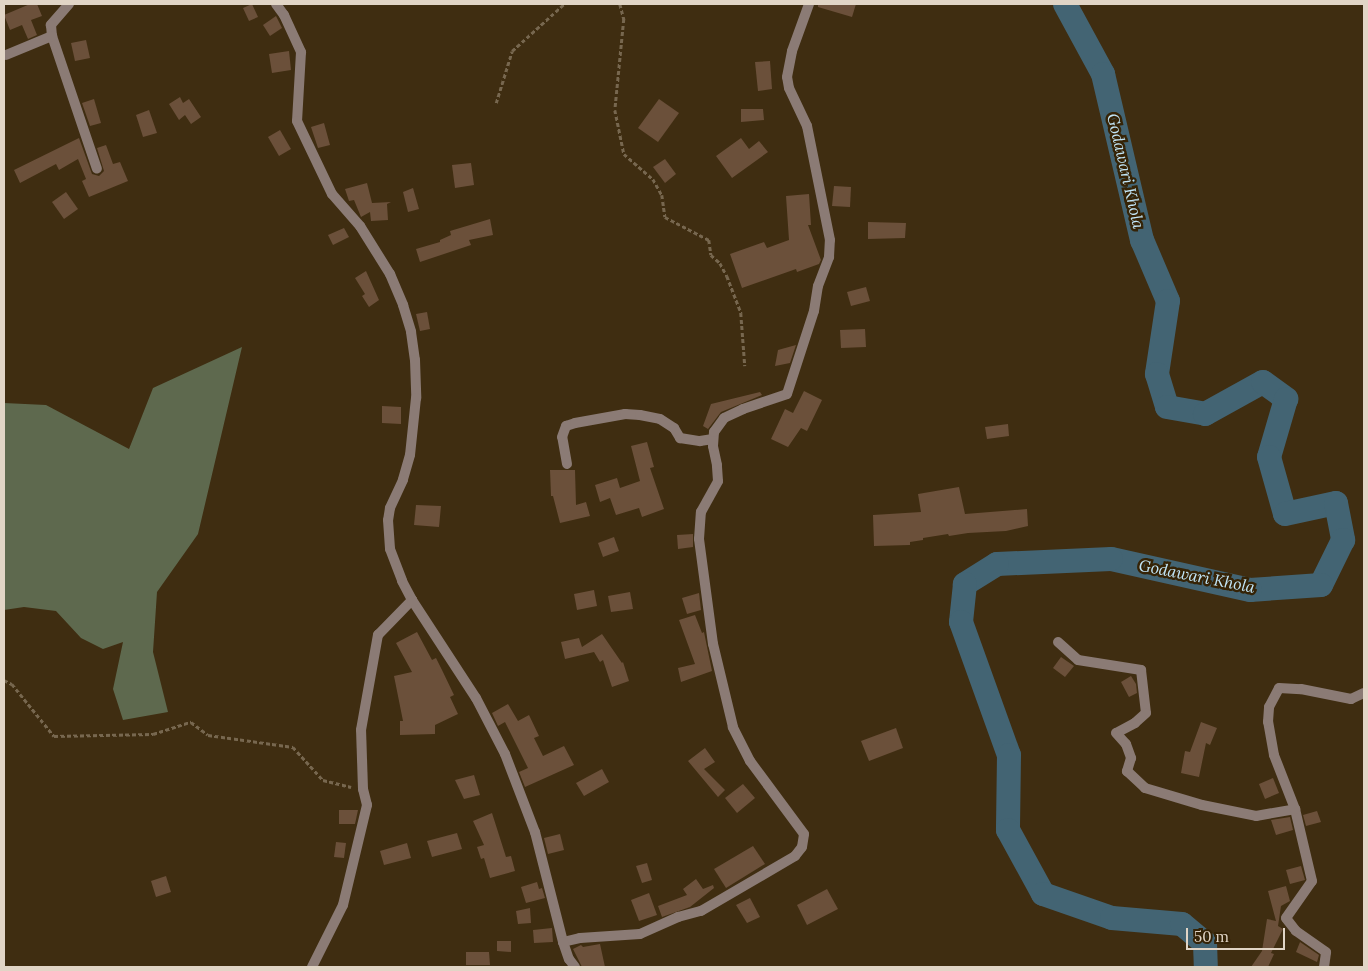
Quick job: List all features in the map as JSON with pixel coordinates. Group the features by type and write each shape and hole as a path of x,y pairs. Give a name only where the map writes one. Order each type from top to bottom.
{"street":[{"path":"69,4 51,25 52,36 98,169"},
{"path":"276,4 284,15 301,52 297,121 332,194 360,226 390,274 403,305 411,332 415,360 416,398 410,455 404,480 390,508 388,520 390,549 402,581 412,600 467,683 505,754 535,832 551,888 563,942 569,959 575,967"},
{"path":"563,942 580,938 640,934 678,917 700,911 794,856 802,847 804,834 750,761 733,726 717,662 699,539 701,512 718,481 713,439 714,432 724,418 743,408 787,394 814,311 818,286 829,257 830,240 807,126 789,88 787,77 792,51 809,4"},
{"path":"6,56 52,36"},
{"path":"567,464 562,437 566,426 625,414 660,419 674,428 680,438 700,441 713,439"},
{"path":"312,967 343,905 367,805 363,789 361,730 378,635 412,600"},
{"path":"1058,642 1078,660 1141,670 1146,713 1135,723 1116,733 1126,744 1130,758 1126,771 1145,788 1202,805 1256,816 1295,809"},
{"path":"1324,967 1326,952 1296,931 1286,918 1312,881 1295,809 1274,755 1268,722 1273,698 1279,688 1301,688 1351,699 1364,693"}],"path":[{"path":"496,103 512,51 564,4"},
{"path":"620,4 624,19 615,110 624,154 653,179 662,195 665,217 709,240 711,255 720,263 727,276 741,313 745,366"},
{"path":"4,680 12,684 54,736 153,734 191,722 208,735 293,747 323,780 363,789"}],"green space":[{"path":"242,347 198,534 157,592 153,652 168,712 123,720 113,689 123,642 103,649 81,638 56,611 24,607 4,610 4,403 46,405 129,449 153,388"}],"building":[{"path":"30,4 37,4 42,16 31,20 37,35 28,39 22,25 10,30 4,15"},
{"path":"252,4 258,17 249,21 243,8"},
{"path":"818,4 856,4 852,17 818,7"},
{"path":"276,16 282,28 270,36 263,25"},
{"path":"86,40 90,58 75,61 71,43"},
{"path":"289,51 291,70 272,73 269,54"},
{"path":"770,61 772,89 758,91 755,62"},
{"path":"180,97 183,103 189,99 201,117 191,124 185,115 179,120 169,104"},
{"path":"94,99 101,123 90,126 82,103"},
{"path":"659,99 679,113 658,142 638,128"},
{"path":"741,109 763,109 764,120 741,122"},
{"path":"149,110 157,133 143,137 136,115"},
{"path":"324,123 330,145 318,148 311,127"},
{"path":"280,130 291,149 279,156 268,137"},
{"path":"79,138 92,174 99,176 104,171 97,148 106,145 113,164 120,162 128,181 89,197 82,181 86,179 78,159 59,170 56,164 20,183 14,170"},
{"path":"741,138 749,149 759,141 768,152 732,178 716,156"},
{"path":"665,159 676,174 665,183 653,167"},
{"path":"471,163 474,185 455,188 452,165"},
{"path":"367,183 372,203 391,202 387,204 388,220 371,221 370,212 361,217 354,200 349,201 345,189"},
{"path":"834,186 851,187 850,207 832,206"},
{"path":"413,188 419,209 408,212 403,192"},
{"path":"66,192 78,209 64,219 52,202"},
{"path":"809,194 811,225 808,225 821,260 819,264 797,272 796,269 742,288 730,254 764,242 767,248 789,240 786,196"},
{"path":"490,219 493,235 469,240 471,245 420,262 416,249 440,242 440,240 451,235 450,231"},
{"path":"868,222 906,223 905,238 868,239"},
{"path":"344,228 349,237 333,245 328,235"},
{"path":"366,271 379,300 369,307 362,296 365,294 355,278"},
{"path":"866,287 870,301 851,306 847,292"},
{"path":"427,312 430,329 420,331 416,314"},
{"path":"865,329 866,347 841,348 840,330"},
{"path":"796,345 790,363 775,366 778,350"},
{"path":"804,391 822,400 807,431 801,428 788,447 771,439 785,409 793,413"},
{"path":"760,392 762,395 721,412 708,429 703,426 711,404"},
{"path":"382,406 401,407 401,424 382,423"},
{"path":"1008,424 1009,436 987,439 985,427"},
{"path":"647,442 654,467 650,468 664,509 642,517 639,508 616,515 610,498 600,502 595,485 617,478 620,488 640,481 631,446"},
{"path":"550,470 575,470 576,505 586,502 590,516 560,523 553,496 551,496"},
{"path":"959,487 965,514 1027,509 1028,526 1006,531 949,536 948,534 923,538 923,540 910,542 910,545 874,546 873,515 921,512 918,494"},
{"path":"416,505 441,506 439,527 414,525"},
{"path":"693,534 693,547 678,549 677,535"},
{"path":"614,537 619,551 603,557 598,543"},
{"path":"594,590 597,606 577,610 574,594"},
{"path":"630,592 633,609 611,612 608,596"},
{"path":"699,593 701,610 687,614 682,598"},
{"path":"695,615 702,633 704,632 712,671 681,682 678,668 695,664 679,620"},
{"path":"417,632 432,660 436,658 442,670 454,695 450,697 458,714 435,725 435,734 400,735 400,721 403,721 394,676 412,672 396,643"},
{"path":"602,634 623,662 629,681 612,687 603,660 600,662 594,652 565,659 561,642 579,638 582,647"},
{"path":"1061,657 1074,666 1065,677 1053,668"},
{"path":"1131,676 1136,684 1137,693 1129,697 1121,682"},
{"path":"508,704 518,721 529,715 539,736 534,738 543,756 564,746 574,765 525,787 519,772 528,768 505,722 498,726 492,713"},
{"path":"1201,722 1217,728 1210,745 1206,743 1199,777 1181,773 1185,751 1190,752"},
{"path":"896,728 903,748 869,761 861,741"},
{"path":"705,748 715,762 704,769 725,790 718,797 688,761"},
{"path":"602,769 609,782 584,796 576,783"},
{"path":"474,775 480,795 464,799 455,780"},
{"path":"1273,778 1279,793 1265,799 1259,784"},
{"path":"743,784 755,798 737,813 725,798"},
{"path":"339,810 358,810 355,824 339,824"},
{"path":"1317,811 1321,822 1306,826 1303,815"},
{"path":"492,813 506,857 511,856 515,871 490,878 484,858 481,859 477,847 484,845 473,821"},
{"path":"1290,817 1293,830 1276,835 1271,820"},
{"path":"457,833 462,849 432,857 427,841"},
{"path":"560,834 564,850 548,854 544,838"},
{"path":"336,842 346,843 344,858 334,857"},
{"path":"407,843 411,858 384,865 380,851"},
{"path":"753,846 765,864 726,888 714,869"},
{"path":"647,863 652,880 642,883 636,866"},
{"path":"1301,866 1305,880 1290,884 1286,870"},
{"path":"166,876 171,892 156,897 151,881"},
{"path":"696,879 703,889 713,885 714,888 690,907 662,917 658,906 687,895 683,889"},
{"path":"537,882 539,889 542,888 545,898 526,903 521,887"},
{"path":"1286,886 1290,901 1281,906 1278,926 1283,929 1271,953 1274,954 1268,967 1251,967 1262,951 1267,919 1276,921 1268,891"},
{"path":"827,889 838,909 807,925 797,905"},
{"path":"649,893 657,915 639,921 631,900"},
{"path":"750,898 760,917 747,923 736,905"},
{"path":"530,908 531,923 518,924 516,911"},
{"path":"552,928 553,942 534,943 533,930"},
{"path":"497,941 511,941 511,952 497,951"},
{"path":"1300,942 1319,955 1317,962 1296,952"},
{"path":"600,944 605,967 582,967 573,949 581,945 583,947"},
{"path":"466,952 489,952 490,965 466,965"}],"waterway":[{"name":"Godawari Khola","path":"1065,4 1103,74 1142,240 1168,301 1157,374 1167,407 1205,414 1263,382 1286,399 1269,457 1285,514 1336,503 1343,540 1321,585 1250,590 1111,559 997,564 965,584 961,622 1009,755 1008,830 1043,894 1112,918 1182,924 1205,943 1206,967"}]}
